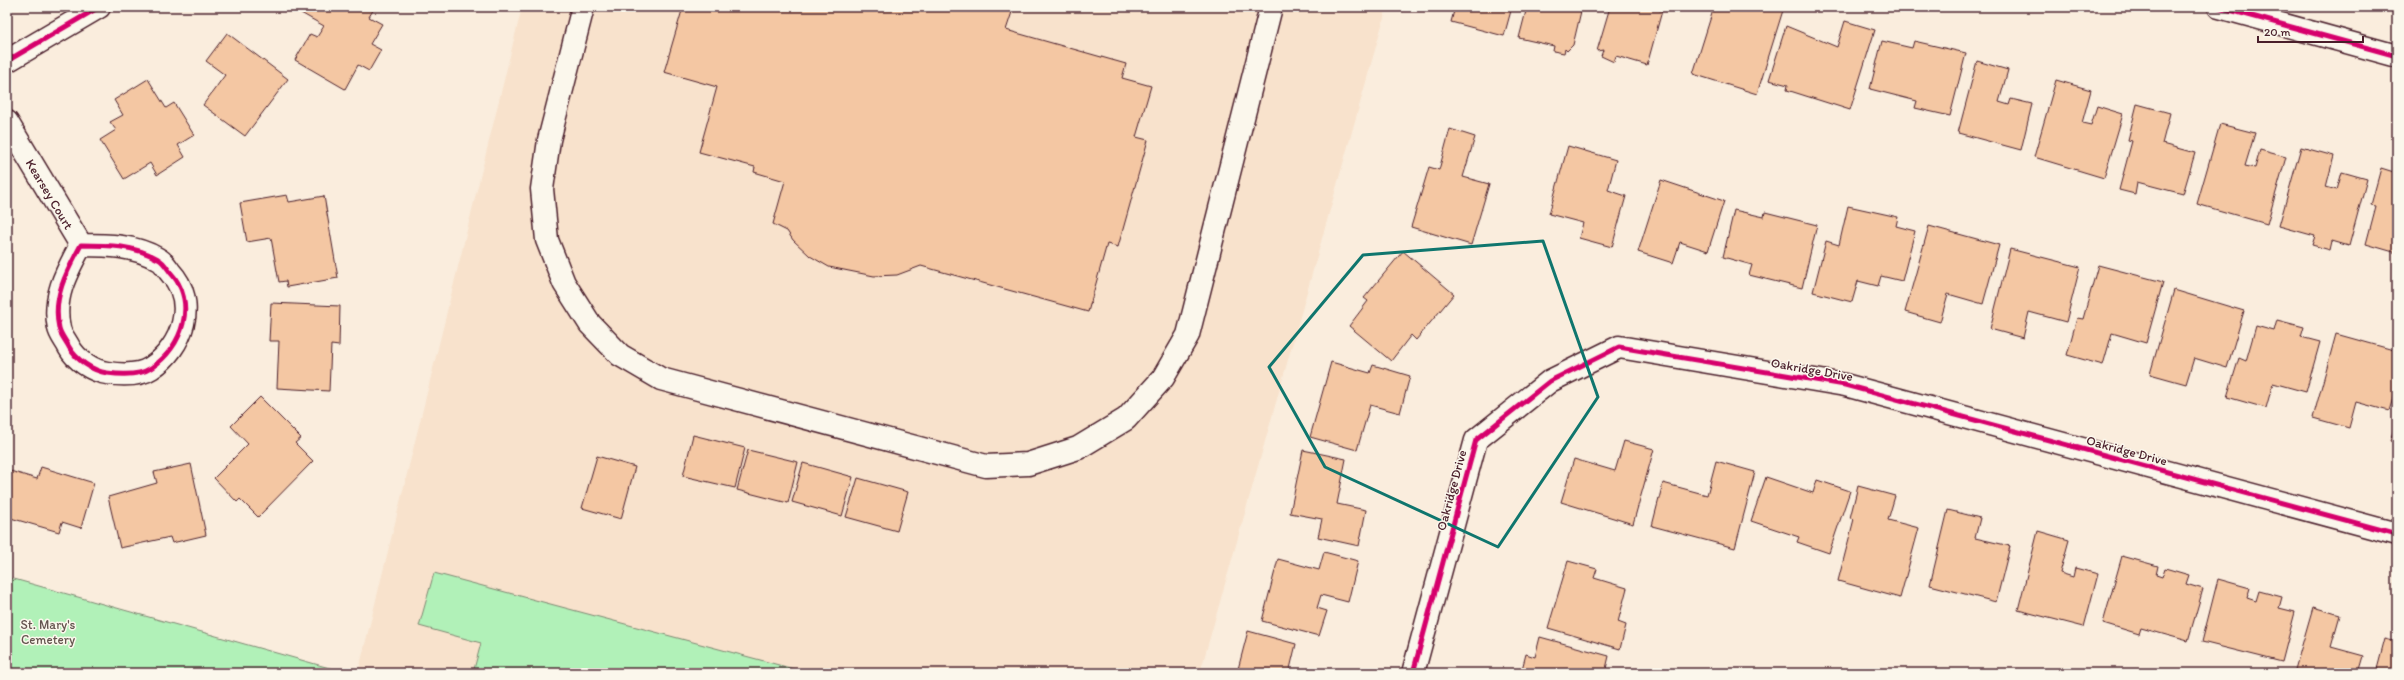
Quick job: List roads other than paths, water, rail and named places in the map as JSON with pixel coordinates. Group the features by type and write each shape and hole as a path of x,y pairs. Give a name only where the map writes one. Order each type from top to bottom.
{"street":[{"path":"7,61 99,7"},
{"path":"583,7 549,140 542,189 547,240 564,283 590,324 620,356 661,379 986,466 1028,464 1078,448 1126,419 1163,378 1188,335 1270,7"},
{"path":"2219,7 2397,56"},
{"name":"Kearsey Court","path":"7,122 81,245"},
{"path":"81,245 112,245 133,249 159,259 177,279 185,302 183,330 173,350 150,369 123,376 97,371 72,354 59,328 58,297 63,278 81,245"},
{"name":"Oakridge Drive","path":"1413,673 1476,440 1550,381 1619,347 1845,385 2397,534"}],"park label":[{"name":"St. Mary's Cemetery","path":"48,632"}]}
